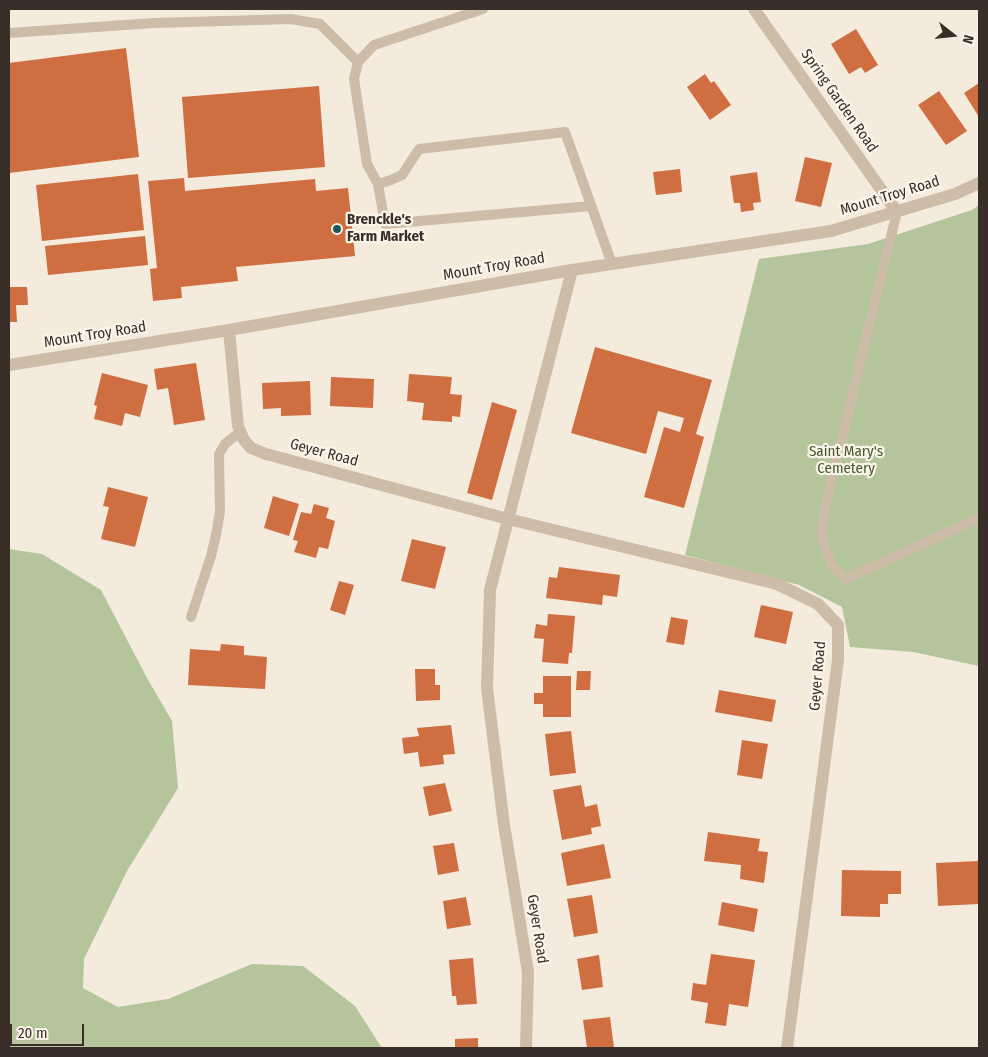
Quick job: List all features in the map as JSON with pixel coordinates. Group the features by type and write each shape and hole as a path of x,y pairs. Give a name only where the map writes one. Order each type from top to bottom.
{"street":[{"name":"Spring Garden Road","path":"754,9 897,212"},
{"name":"Mount Troy Road","path":"9,364 229,330 572,270 831,231 955,194 979,183"},
{"name":"Geyer Road","path":"528,1047 528,972 504,825 487,688 490,590 572,270"},
{"path":"229,330 240,432"},
{"name":"Geyer Road","path":"240,432 251,448 266,454 508,519 777,584 818,604 838,625 838,660 787,1048"}],"lane":[{"path":"483,9 374,45 358,62 354,79 367,164 378,184 385,224 591,206"},
{"path":"9,33 154,23 290,19 320,24 358,62"},
{"path":"378,184 402,175 419,149 565,132 612,264"},
{"path":"897,212 824,511 822,532 825,548 832,565 846,579 979,518"},
{"path":"191,617 211,556 220,512 219,454 225,444 240,432"}],"green space":[{"name":"Saint Mary's Cemetery","path":"979,205 979,666 913,652 850,647 842,607 799,585 685,555 759,259 868,244 972,210"},
{"path":"9,549 42,554 101,590 172,721 178,788 127,871 84,959 83,988 118,1007 168,999 252,964 303,966 355,1006 382,1048 9,1048"}],"building":[{"path":"856,29 878,65 865,73 861,67 849,74 831,44"},
{"path":"126,48 139,157 9,173 9,63"},
{"path":"705,74 711,83 714,81 731,105 710,120 687,87"},
{"path":"979,83 979,117 964,93"},
{"path":"319,86 325,167 188,178 182,97"},
{"path":"939,91 967,131 946,145 918,105"},
{"path":"805,157 832,163 821,207 795,201"},
{"path":"680,169 682,192 656,195 653,172"},
{"path":"757,172 761,202 753,203 754,210 741,212 740,203 734,203 730,176"},
{"path":"138,174 144,230 42,241 36,185"},
{"path":"184,178 185,191 315,179 316,191 348,188 355,256 236,267 238,281 181,287 182,298 153,301 150,269 157,268 148,181"},
{"path":"145,236 148,265 48,275 45,246"},
{"path":"9,287 27,287 28,305 16,305 17,322 9,322"},
{"path":"595,347 712,380 696,434 704,437 684,508 644,497 664,427 680,432 684,418 658,411 646,454 571,433"},
{"path":"196,363 205,420 174,425 168,388 157,390 154,369"},
{"path":"102,373 148,385 140,417 125,413 122,426 94,419 97,406 94,405"},
{"path":"409,374 452,377 450,394 462,395 460,417 452,416 452,422 422,420 424,403 407,401"},
{"path":"331,377 374,379 373,408 330,406"},
{"path":"310,381 311,415 281,416 281,408 263,409 262,383"},
{"path":"492,402 517,410 492,500 467,493"},
{"path":"108,487 148,497 135,547 101,539 109,507 103,506"},
{"path":"273,496 299,504 289,536 264,528"},
{"path":"314,504 329,508 326,518 335,521 328,549 319,547 316,558 294,552 298,541 293,540 301,512 311,514"},
{"path":"412,539 446,547 435,589 401,581"},
{"path":"559,567 620,575 617,597 603,595 602,605 546,598 549,577 557,578"},
{"path":"339,581 354,585 345,615 330,610"},
{"path":"761,605 793,612 786,644 754,637"},
{"path":"548,614 575,616 572,653 569,653 568,664 542,662 544,639 534,638 536,624 547,626"},
{"path":"671,617 688,620 684,645 666,642"},
{"path":"221,644 244,646 244,655 267,657 265,689 188,685 190,649 220,651"},
{"path":"415,669 435,669 435,685 440,685 440,700 416,701"},
{"path":"577,671 591,671 590,690 576,690"},
{"path":"543,676 571,676 571,717 543,717 543,704 534,704 534,693 543,693"},
{"path":"719,690 776,700 772,722 715,712"},
{"path":"451,725 455,754 443,755 444,764 420,767 418,752 404,754 402,738 419,736 417,728"},
{"path":"571,731 576,773 550,776 545,734"},
{"path":"742,740 768,744 762,779 737,775"},
{"path":"445,783 452,811 429,816 423,787"},
{"path":"581,785 585,807 597,804 601,826 591,828 592,834 562,840 553,790"},
{"path":"708,832 760,839 758,851 768,852 764,883 740,879 741,865 704,861"},
{"path":"454,843 459,871 438,875 433,846"},
{"path":"604,844 611,878 567,886 561,853"},
{"path":"979,861 979,904 938,906 936,863"},
{"path":"842,870 901,871 901,894 888,894 888,904 880,904 880,917 841,916"},
{"path":"592,895 598,933 574,937 567,899"},
{"path":"466,897 471,925 447,929 443,901"},
{"path":"722,902 758,909 754,932 718,925"},
{"path":"711,954 755,960 748,1007 729,1004 726,1026 705,1023 708,1003 691,1000 693,983 706,985"},
{"path":"599,955 603,987 582,990 577,959"},
{"path":"473,958 477,1004 457,1005 456,996 452,996 449,960"},
{"path":"610,1017 614,1048 587,1048 583,1020"},
{"path":"478,1038 478,1048 455,1048 455,1039"}],"place":[{"name":"Brenckle's Farm Market","path":"337,229"}]}
